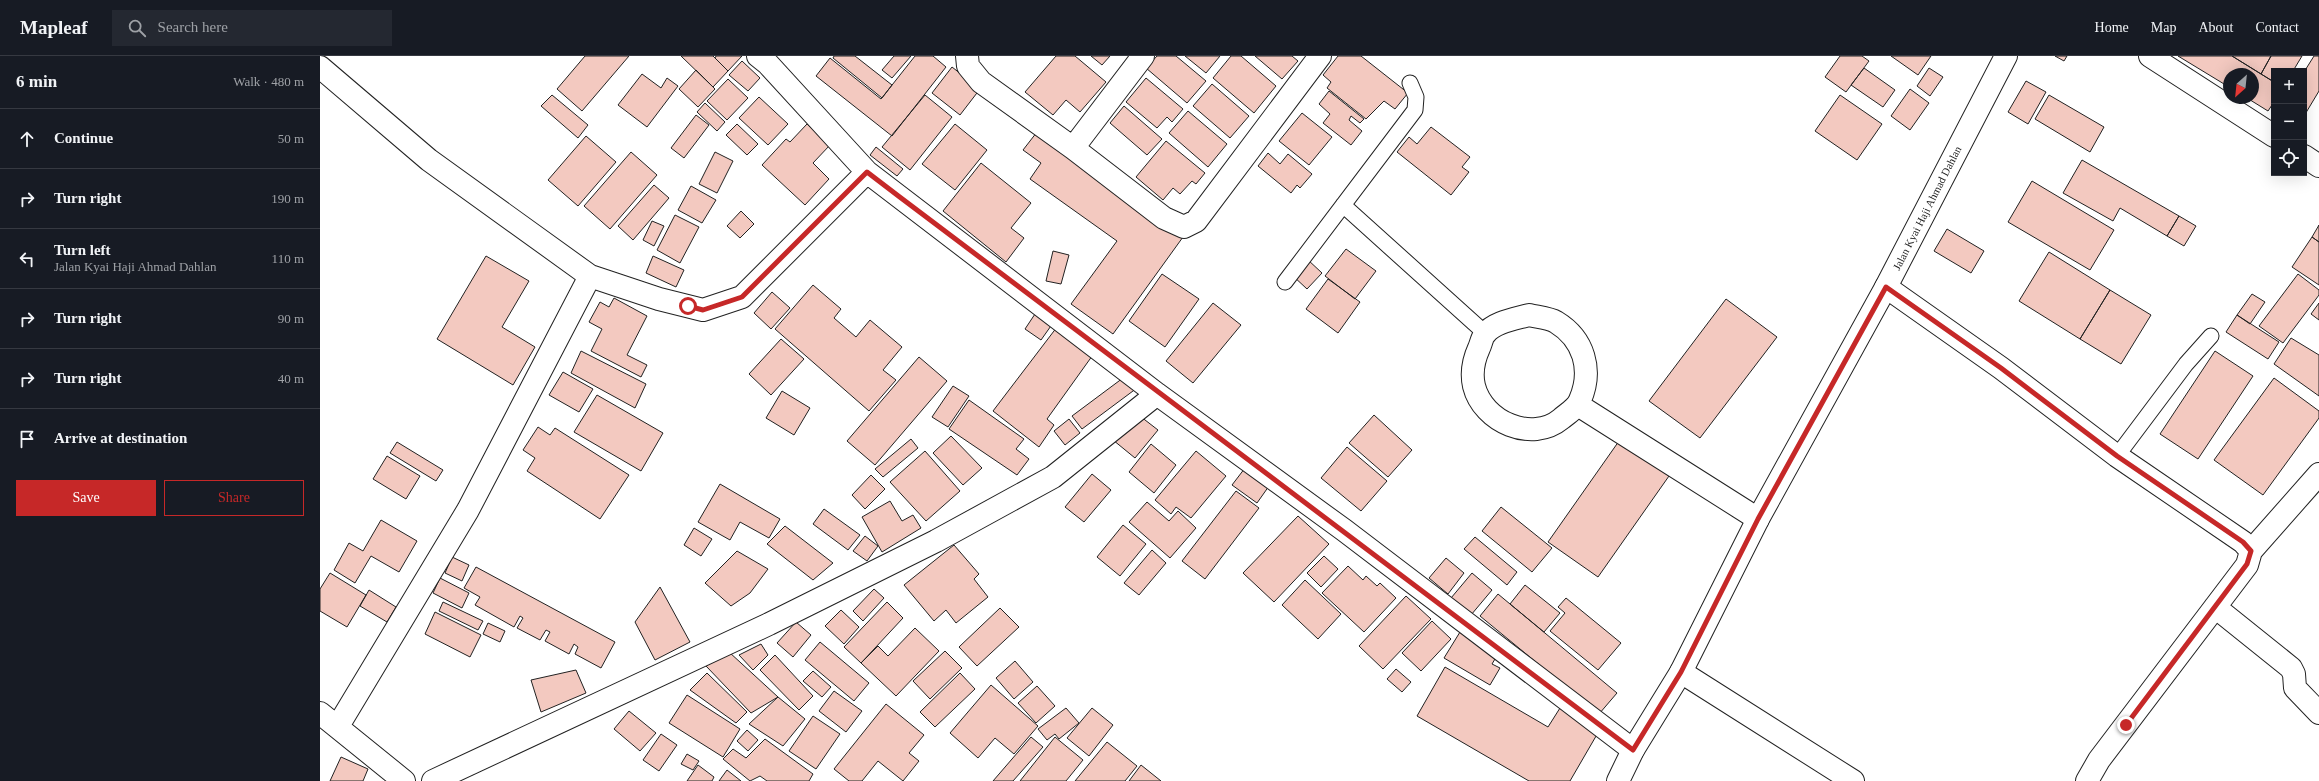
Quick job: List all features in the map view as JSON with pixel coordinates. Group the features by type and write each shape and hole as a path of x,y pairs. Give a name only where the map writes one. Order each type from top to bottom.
{"street":[{"path":"967,56 968,66 981,82 1073,148 1164,218 1184,227 1196,221 1320,56"},
{"path":"1073,148 1143,56"},
{"name":"Jalan Kyai Haji Ahmad Dahlan","path":"1618,781 1633,750 1681,672 1758,519 1886,287 2006,56"},
{"path":"2150,56 2271,134"},
{"path":"767,59 867,172 1157,394 1350,535 1633,750"},
{"path":"320,67 429,160 590,276 659,299 703,310 742,297 867,172"},
{"path":"2307,158 2319,166"},
{"path":"338,726 468,510 590,276"},
{"path":"1886,287 2001,368 2117,456 2243,542 2251,551"},
{"path":"1529,315 1555,321 1575,337 1586,360 1586,386 1578,405 1554,424 1530,430 1505,424 1485,408 1474,386 1474,361 1485,333 1504,322 1529,315"},
{"path":"433,781 769,624 936,541 1053,477 1157,394"},
{"path":"1578,405 1758,519"},
{"path":"2087,781 2099,760 2247,564 2251,551 2319,474"},
{"path":"2215,607 2291,668 2294,674 2295,688 2319,713"},
{"path":"1681,672 1853,781"},
{"path":"320,713 338,726 404,781"}],"lane":[{"path":"1285,282 1415,110 1416,97 1410,83"},
{"path":"1343,205 1485,333"},
{"path":"2117,456 2186,364 2211,336"}],"building":[{"path":"585,56 629,56 582,111 557,89"},
{"path":"681,56 713,56 728,71 713,87"},
{"path":"716,56 742,56 728,71 715,58"},
{"path":"834,56 855,56 892,85 882,98 833,58"},
{"path":"894,56 911,56 892,78 882,70"},
{"path":"915,56 933,56 946,67 892,136 816,76 830,58 881,99"},
{"path":"1056,56 1075,56 1106,82 1080,112 1066,100 1053,115 1025,92"},
{"path":"1091,56 1110,56 1102,65"},
{"path":"1157,56 1176,56 1206,81 1187,103 1146,68"},
{"path":"1185,56 1220,56 1206,73"},
{"path":"1231,56 1241,56 1276,86 1254,113 1213,78"},
{"path":"1255,56 1292,56 1298,61 1282,79"},
{"path":"1338,56 1361,56 1408,93 1395,109 1384,101 1366,119 1327,88 1331,82 1323,75"},
{"path":"1840,56 1862,56 1869,61 1846,92 1825,77"},
{"path":"1891,56 1931,56 1918,75"},
{"path":"2055,56 2067,56 2064,61"},
{"path":"2178,56 2232,56 2251,68 2223,68 2223,83"},
{"path":"2232,56 2271,56 2261,74 2259,73 2259,68 2251,68"},
{"path":"2271,56 2302,56 2295,68 2271,68 2271,80 2261,74"},
{"path":"2314,56 2319,56 2319,91 2307,111 2307,68"},
{"path":"742,61 760,78 748,91 729,75"},
{"path":"952,67 980,89 960,115 932,93"},
{"path":"1864,68 1895,90 1883,107 1851,85"},
{"path":"1929,68 1943,77 1930,96 1917,86"},
{"path":"696,70 715,89 698,107 679,89"},
{"path":"2259,73 2271,80 2271,106 2268,111 2257,104 2259,104"},
{"path":"642,74 661,88 667,78 678,86 647,127 618,105"},
{"path":"1146,78 1183,109 1172,122 1167,117 1157,128 1126,102"},
{"path":"728,79 748,98 727,120 707,101"},
{"path":"2026,81 2046,92 2028,124 2008,112"},
{"path":"1212,84 1249,116 1230,138 1193,106"},
{"path":"1910,89 1929,103 1910,130 1891,116"},
{"path":"1329,91 1364,119 1360,123 1351,116 1349,120 1362,131 1351,145 1323,123 1330,114 1319,104"},
{"path":"552,95 588,125 578,138 541,106"},
{"path":"925,95 952,117 910,170 882,147"},
{"path":"1840,95 1882,124 1857,160 1815,131"},
{"path":"2049,95 2104,127 2090,152 2035,119"},
{"path":"759,97 788,124 768,145 739,118"},
{"path":"705,103 725,122 717,131 697,112"},
{"path":"1124,106 1162,139 1147,155 1110,123"},
{"path":"1188,111 1227,144 1208,167 1169,133"},
{"path":"1302,113 1332,137 1309,165 1279,141"},
{"path":"696,115 709,125 684,158 671,148"},
{"path":"737,124 758,144 747,155 726,135"},
{"path":"807,124 830,145 813,163 829,179 805,205 762,165 786,139 790,142"},
{"path":"955,124 987,150 955,190 922,164"},
{"path":"1431,127 1470,157 1462,167 1469,172 1451,195 1397,152 1409,137 1417,144"},
{"path":"1037,132 1183,237 1113,334 1071,304 1117,241 1030,179 1041,163 1023,150"},
{"path":"586,136 616,162 578,206 548,180"},
{"path":"1166,141 1205,173 1196,184 1192,181 1180,194 1173,188 1163,200 1136,177"},
{"path":"876,147 903,169 897,176 870,155"},
{"path":"631,152 657,175 610,229 584,206"},
{"path":"715,152 733,161 717,193 699,184"},
{"path":"1268,153 1280,164 1288,154 1312,174 1300,188 1297,185 1291,193 1258,166"},
{"path":"2082,160 2179,216 2167,236 2120,208 2113,221 2063,193"},
{"path":"981,163 1031,203 1011,228 1024,238 1006,262 943,211"},
{"path":"2032,181 2114,230 2090,270 2008,222"},
{"path":"654,185 669,198 633,240 618,226"},
{"path":"691,186 716,200 702,223 678,210"},
{"path":"741,211 754,224 740,238 727,226"},
{"path":"675,215 699,227 680,263 657,250"},
{"path":"2179,216 2196,226 2184,246 2167,236"},
{"path":"652,221 664,226 654,246 643,240"},
{"path":"2319,225 2319,242 2312,237"},
{"path":"1947,229 1984,251 1971,273 1934,251"},
{"path":"2312,237 2319,242 2319,285 2292,267"},
{"path":"1346,249 1376,271 1355,299 1325,276"},
{"path":"1053,251 1069,255 1061,284 1046,281"},
{"path":"2049,252 2110,290 2080,339 2019,301"},
{"path":"486,256 529,281 502,327 535,347 513,385 437,339"},
{"path":"653,256 684,270 676,287 646,273"},
{"path":"1307,259 1322,273 1307,289 1292,275"},
{"path":"1162,274 1199,299 1165,347 1129,321"},
{"path":"2298,274 2319,290 2319,295 2283,343 2259,326"},
{"path":"1328,279 1360,302 1338,333 1306,309"},
{"path":"813,285 841,309 834,318 856,337 870,320 902,347 883,370 896,380 869,411 775,329"},
{"path":"2110,290 2151,315 2121,364 2080,339"},
{"path":"772,292 790,308 771,329 754,313"},
{"path":"2252,294 2265,302 2250,324 2237,315"},
{"path":"614,298 647,316 627,355 647,365 641,377 591,351 602,329 589,322 600,302 609,307"},
{"path":"1726,299 1777,337 1700,438 1649,401"},
{"path":"1213,303 1241,325 1193,383 1166,361"},
{"path":"2319,303 2319,320 2311,314"},
{"path":"1037,311 1053,323 1041,340 1025,329"},
{"path":"2237,315 2279,342 2268,359 2226,332"},
{"path":"1057,327 1095,352 1047,419 1054,425 1039,447 993,411"},
{"path":"2291,338 2319,355 2319,396 2274,364"},
{"path":"781,339 804,359 771,395 749,374"},
{"path":"581,351 646,384 635,408 571,373"},
{"path":"2215,351 2253,376 2198,459 2160,434"},
{"path":"919,357 947,381 875,465 847,441"},
{"path":"563,372 593,389 579,412 549,395"},
{"path":"1127,375 1137,388 1082,429 1072,416"},
{"path":"2274,378 2319,411 2319,418 2263,495 2214,460"},
{"path":"953,386 969,396 948,427 932,417"},
{"path":"782,391 810,408 794,435 766,418"},
{"path":"597,395 663,433 641,471 574,432"},
{"path":"969,400 1024,439 1016,449 1029,459 1017,475 949,429"},
{"path":"1136,413 1158,430 1135,458 1113,440"},
{"path":"1374,415 1412,450 1388,477 1349,443"},
{"path":"1069,419 1080,433 1065,445 1054,431"},
{"path":"538,427 550,435 555,428 629,475 600,519 527,471 535,458 523,450"},
{"path":"951,436 982,468 963,485 933,453"},
{"path":"911,439 918,448 883,477 875,469"},
{"path":"1619,441 1669,476 1598,577 1548,542"},
{"path":"397,442 443,470 436,481 390,453"},
{"path":"1151,444 1176,465 1154,493 1129,472"},
{"path":"1347,447 1387,481 1361,511 1321,478"},
{"path":"925,451 960,491 926,521 890,482"},
{"path":"1196,451 1226,476 1191,518 1176,507 1171,514 1155,500"},
{"path":"387,456 420,476 406,499 373,479"},
{"path":"1245,468 1269,486 1257,503 1232,485"},
{"path":"1092,474 1111,490 1084,522 1065,507"},
{"path":"871,475 885,489 865,509 852,495"},
{"path":"720,484 780,519 769,538 740,522 730,540 698,522"},
{"path":"1236,491 1259,508 1205,579 1182,561"},
{"path":"890,501 902,521 913,515 921,528 882,552 862,517"},
{"path":"1147,502 1169,521 1178,511 1196,528 1170,558 1129,522"},
{"path":"1501,507 1552,548 1532,572 1482,531"},
{"path":"824,509 860,535 848,550 813,524"},
{"path":"1298,516 1329,544 1274,602 1243,573"},
{"path":"381,520 417,541 399,572 371,556 355,583 334,570 349,543 363,551"},
{"path":"1123,525 1146,544 1120,576 1097,557"},
{"path":"785,526 833,563 813,580 767,544"},
{"path":"694,528 712,539 701,556 684,545"},
{"path":"865,536 878,546 867,561 853,551"},
{"path":"1475,537 1517,572 1507,585 1464,549"},
{"path":"954,545 979,574 974,579 988,597 956,623 946,610 934,621 904,585"},
{"path":"1152,550 1166,563 1139,595 1124,583"},
{"path":"737,551 768,569 750,593 731,606 705,583"},
{"path":"1324,556 1338,569 1321,587 1307,573"},
{"path":"452,557 469,565 462,581 445,573"},
{"path":"1446,558 1464,573 1448,594 1429,578"},
{"path":"1348,566 1363,580 1366,576 1377,586 1380,583 1396,598 1364,632 1322,593"},
{"path":"476,567 615,642 601,668 575,654 578,647 574,644 569,654 545,641 550,632 546,630 540,640 517,628 523,618 520,616 514,627 475,605 480,597 464,588"},
{"path":"330,573 366,595 347,627 320,611 320,589"},
{"path":"1472,573 1492,590 1471,615 1451,598"},
{"path":"440,578 469,593 462,608 433,593"},
{"path":"1305,580 1341,614 1318,639 1282,605"},
{"path":"1525,585 1560,613 1544,632 1510,604"},
{"path":"660,587 690,642 655,660 635,622"},
{"path":"874,589 884,598 863,621 853,611"},
{"path":"369,590 396,607 387,622 360,606"},
{"path":"1498,594 1617,693 1599,714 1480,616"},
{"path":"1406,596 1431,619 1383,669 1359,646"},
{"path":"1566,598 1621,643 1598,670 1550,631 1565,613 1558,607"},
{"path":"443,602 483,621 478,630 439,611"},
{"path":"887,602 903,618 861,663 844,647"},
{"path":"1000,608 1019,627 977,666 959,647"},
{"path":"841,610 859,627 844,644 825,626"},
{"path":"435,612 481,635 470,657 425,634"},
{"path":"1432,621 1451,639 1421,671 1402,653"},
{"path":"796,622 811,635 793,657 777,643"},
{"path":"488,623 505,631 500,642 483,634"},
{"path":"915,628 939,651 896,696 861,663 878,646 888,656"},
{"path":"1460,632 1498,654 1492,664 1500,668 1490,685 1444,658"},
{"path":"820,642 869,683 854,701 805,660"},
{"path":"761,644 768,655 753,670 739,655"},
{"path":"945,651 962,668 930,699 913,681"},
{"path":"729,652 778,697 751,713 706,666"},
{"path":"775,655 813,696 799,710 760,670"},
{"path":"1015,661 1033,682 1014,699 996,678"},
{"path":"1445,667 1548,727 1560,708 1599,731 1570,781 1529,781 1417,716"},
{"path":"1396,669 1411,682 1402,692 1387,679"},
{"path":"576,670 586,693 541,712 531,680"},
{"path":"813,671 831,687 822,697 803,681"},
{"path":"707,673 747,712 736,723 690,690"},
{"path":"960,673 975,689 935,727 920,712"},
{"path":"991,685 1038,726 1014,754 995,738 978,758 950,733"},
{"path":"1037,686 1055,706 1036,723 1018,703"},
{"path":"834,691 862,711 846,732 819,711"},
{"path":"687,695 740,729 723,757 669,723"},
{"path":"778,697 805,719 783,746 749,724"},
{"path":"886,704 924,735 909,753 919,761 903,781 878,761 862,781 849,781 834,769"},
{"path":"1066,708 1079,723 1059,739 1055,734 1047,740 1038,729"},
{"path":"1092,708 1113,725 1089,756 1067,738"},
{"path":"629,711 656,733 640,751 614,729"},
{"path":"813,716 840,734 816,769 789,751"},
{"path":"747,730 758,740 748,751 737,741"},
{"path":"661,734 677,745 659,771 643,760"},
{"path":"1031,737 1043,747 1013,781 993,781"},
{"path":"1055,737 1083,760 1066,781 1020,781"},
{"path":"765,739 813,774 809,781 767,781 760,776 750,781 723,759 733,749 746,758"},
{"path":"1107,742 1137,766 1125,781 1075,781"},
{"path":"687,754 699,761 693,770 681,764"},
{"path":"341,757 368,769 363,781 330,781"},
{"path":"698,765 714,777 712,781 687,781"},
{"path":"1141,765 1161,781 1129,781"},
{"path":"727,770 741,781 719,781"}],"route":[{"path":"688,306 703,310 742,297 867,172 1157,394 1344,530 1633,750 1681,672 1758,519 1886,287 2001,368 2117,456 2243,542 2251,551 2247,564 2126,725"}]}
